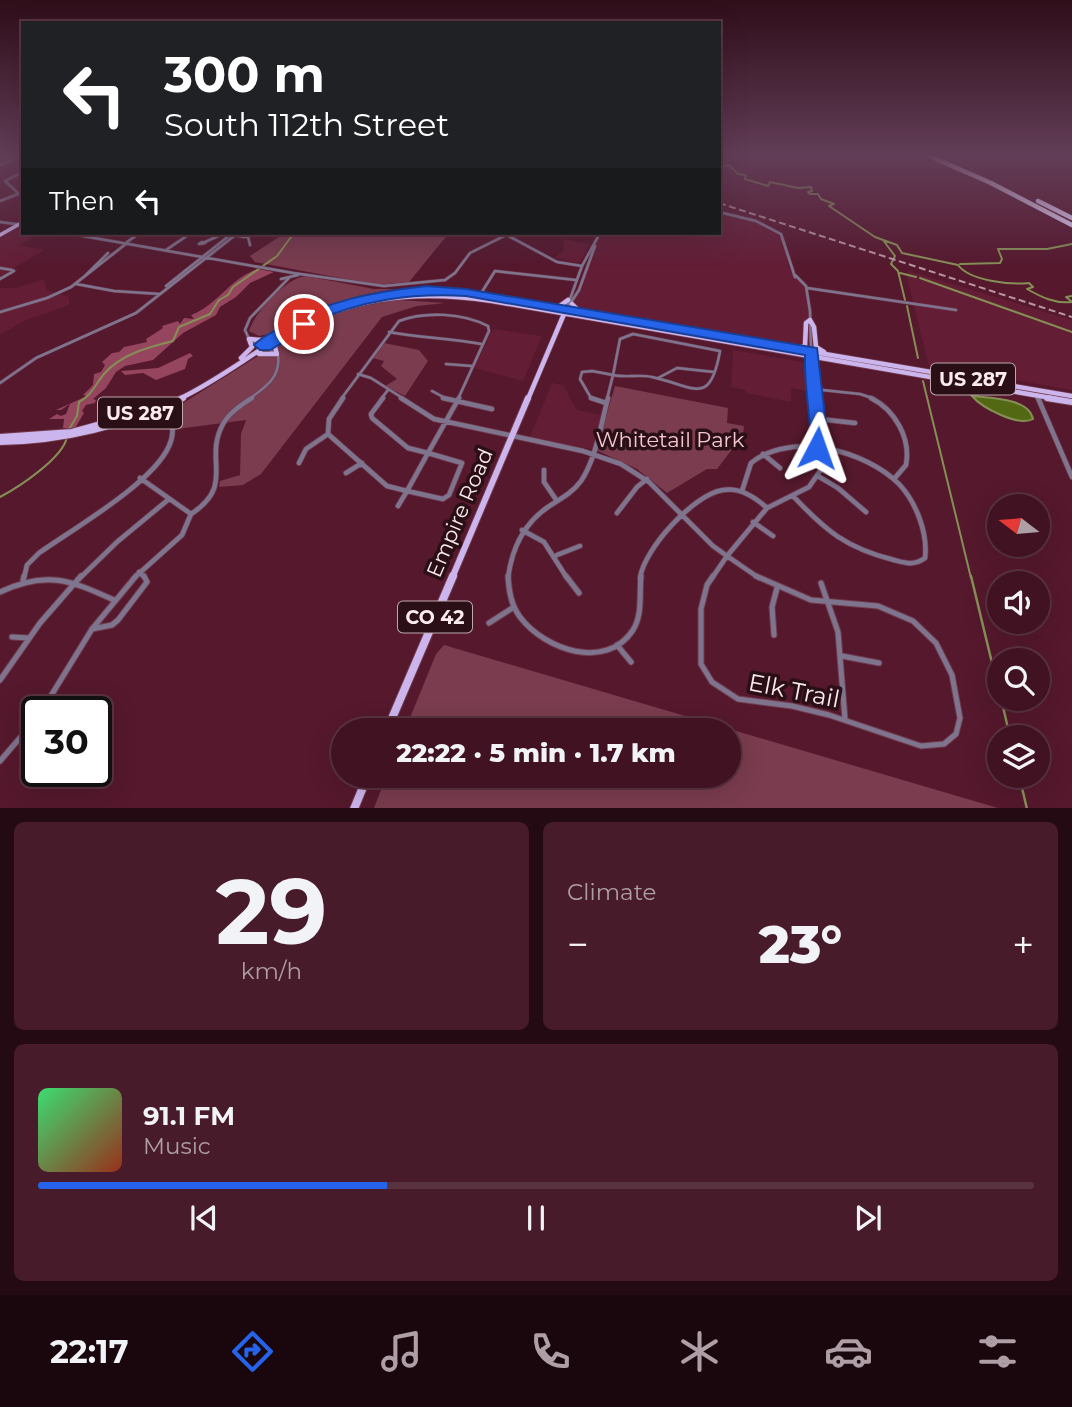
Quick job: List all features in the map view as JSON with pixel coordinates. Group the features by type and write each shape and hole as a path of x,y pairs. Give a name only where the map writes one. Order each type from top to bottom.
{"highway":[{"path":"1009,193 1072,223"},
{"path":"1018,193 1072,223"}],"main road":[{"path":"0,234 20,223"},
{"name":"US 287","path":"0,442 80,433 147,414 178,400 289,328 338,305 376,295 426,290 480,295 556,308 575,316 1035,393 1072,396"},
{"name":"US 287","path":"263,346 345,307 408,295 461,296 582,313 789,348 812,355"},
{"path":"556,308 570,302 574,309 582,313"},
{"name":"Empire Road","path":"392,718 565,312"},
{"path":"560,323 575,316"},
{"path":"789,348 806,346 806,323 810,320 820,351 912,369"},
{"path":"239,362 252,347 249,338 268,339 289,328"},
{"path":"239,362 260,353 277,354 275,347 284,336"},
{"path":"812,355 912,369"},
{"name":"US 287","path":"80,433 161,405 239,362"},
{"name":"US 287","path":"912,369 1072,402"},
{"path":"147,414 158,412 168,415 170,408 178,400"},
{"name":"US 287","path":"0,437 50,438"},
{"path":"354,808 362,788"}],"street":[{"path":"0,201 18,193"},
{"path":"721,213 766,225 781,234 786,245 787,265 807,288 956,310"},
{"path":"0,222 20,223"},
{"path":"781,234 789,232"},
{"path":"84,235 255,265 289,275"},
{"path":"0,312 52,296 77,283 99,260 137,235"},
{"path":"166,250 189,235"},
{"path":"205,242 221,235"},
{"path":"0,383 36,358 136,313 232,236 254,235"},
{"path":"281,277 303,274 380,286 428,283 448,279 470,253 502,235"},
{"path":"510,235 555,261 582,266"},
{"path":"570,302 582,266 600,235"},
{"path":"248,237 250,245"},
{"path":"565,312 596,242"},
{"path":"0,268 14,271 0,279"},
{"path":"276,270 281,277 278,290"},
{"path":"480,295 495,271 576,280"},
{"path":"51,696 92,629 114,600 139,572 182,535 191,513 209,501 214,490 218,437 222,425 239,405 276,378 281,362 277,354 249,338 245,330 247,322 289,275"},
{"path":"77,283 159,294"},
{"path":"606,403 590,397 580,379 581,374 587,370 614,375 647,375 678,387 699,387 710,384 720,356 718,349 633,334 620,339 614,375 592,454 582,480 571,493 533,516 522,530 508,576 514,607 539,636 565,648 592,653 617,645 633,631 642,600 641,574 645,559 665,534 713,491 742,491 767,508 809,487 818,476 819,419 813,389 807,288"},
{"path":"388,390 372,418 402,445 427,453 459,460 462,463 449,495 439,499 406,491 382,483 328,434 327,424 358,374 395,324 405,318 445,316 485,324 489,331 457,401 446,421 427,453 414,476 406,491 398,506"},
{"path":"389,332 411,336 437,336 481,344"},
{"path":"446,364 472,366"},
{"path":"658,378 669,368 694,368 714,372"},
{"path":"358,374 371,378 425,415 592,454 621,464 646,479 727,556 777,588 830,604"},
{"path":"813,389 862,393 876,399 894,413 901,425 908,462 903,472 894,479"},
{"path":"432,391 457,401 492,409"},
{"path":"1035,393 1072,477"},
{"path":"23,580 27,565 39,552 157,464 167,451 173,428 168,415"},
{"path":"819,419 855,423"},
{"path":"299,463 306,449 328,434"},
{"path":"742,491 747,470 763,454 788,445 820,449 859,459 894,479 909,495 919,512 926,554 922,561 917,563 862,553 845,546 793,496"},
{"path":"763,454 780,468"},
{"path":"345,473 362,463"},
{"path":"544,470 544,482 557,500"},
{"path":"818,476 866,512"},
{"path":"140,478 191,513"},
{"path":"617,513 632,492 646,479"},
{"path":"0,680 29,638 74,582 107,549 170,498"},
{"name":"Elk Trail","path":"767,508 753,522 707,584 703,596 700,657 706,675 718,688 738,699 792,706 845,719 911,744 934,747 951,740 959,727 960,713 942,652 913,621 878,606 830,604"},
{"path":"753,522 773,536"},
{"path":"522,530 542,539 557,555 569,583 579,593"},
{"path":"557,555 580,546"},
{"path":"92,629 118,620 147,582 139,572"},
{"path":"1,592 23,580 51,576 74,582 114,600"},
{"path":"821,583 830,604 842,656 845,719"},
{"path":"774,635 772,607 777,588"},
{"path":"489,624 514,607"},
{"path":"12,637 29,638"},
{"path":"617,645 631,662"},
{"path":"842,656 879,663"},
{"path":"0,761 21,737"}],"shaded area":[{"path":"721,213 761,224 779,233 785,238 788,267 806,286 812,352 582,312 572,304 596,242 602,235 721,235"},
{"path":"18,228 21,229 21,235 49,235 35,236 20,245 44,250 14,268 18,269 0,281 0,237"},
{"path":"564,239 590,244 580,263 554,258 563,251"},
{"path":"258,269 274,272 250,283 236,297 220,307 216,315 183,333 153,360 125,366 116,372 106,388 93,399 96,400 95,403 86,405 74,430 63,428 64,419 49,419 57,414 66,414 70,404 56,410 87,396 83,395 93,385 94,374 101,372 105,365 102,362 112,353 119,352 124,347 147,342 146,339 163,328 162,326 178,321 180,324 184,318 194,319 191,315 240,278"},
{"path":"909,271 1072,320 1072,390 929,366 906,274"},
{"path":"44,279 47,290 69,297 69,305 24,321 0,335 0,288 16,288"},
{"path":"493,329 542,336 523,381 474,368"},
{"path":"733,350 808,363 809,391 791,388 791,402 746,393 746,390 731,387"},
{"path":"190,353 193,356 188,359 185,369 156,380 143,373 125,375 121,371 158,368"},
{"path":"552,383 563,385 577,410 606,416 596,450 530,437"},
{"path":"972,396 1017,403 1030,412 1033,419 1019,420 1001,415"}],"green space":[{"path":"282,235 447,235 409,282 378,285 255,262 250,256"},
{"path":"306,276 374,289 394,289 362,295 314,310 273,333 259,336 249,331 257,315 272,297 290,282"},
{"path":"385,299 445,303 417,306 382,317 261,474 243,485 219,487 220,481 240,475 241,434 246,420 177,429 177,407 309,324 341,310"},
{"path":"384,343 419,350 428,361 405,396 385,386 397,379 381,366 384,361 372,358"},
{"name":"Whitetail Park","path":"615,386 728,408 727,423 744,426 743,435 717,469 707,469 667,493 637,469 596,450"},
{"path":"444,645 692,718 410,718 436,654"},
{"path":"741,732 998,808 374,808 382,788 741,788"}],"waterway":[{"path":"809,193 818,194 821,199 834,204 829,206 875,237 897,245 902,253 958,265 971,275 991,281 1029,283 1033,287 1027,289 1043,297 1072,302"},
{"path":"68,431 77,416 79,402 111,367 136,352 173,341 179,327 210,314 219,300 228,295 233,287 277,256 293,235"},
{"path":"883,240 895,256 891,264 898,271 905,300"},
{"path":"960,264 1000,263 1002,259 998,249 1047,249 1072,244"},
{"path":"900,273 916,277"},
{"path":"920,278 1072,332"},
{"path":"1071,301 1066,297 1072,296"},
{"path":"907,306 918,358"},
{"path":"923,381 971,578"},
{"path":"0,497 49,463 58,454 67,437"},
{"path":"971,576 988,648"},
{"path":"1004,711 1007,725"},
{"path":"1022,788 1027,808"}],"railway":[{"path":"721,204 1072,317"}],"route":[{"path":"304,324 265,347 262,345 299,323 338,305 376,295 426,290 466,293 812,352 812,386 818,406 820,449 817,448"}]}
